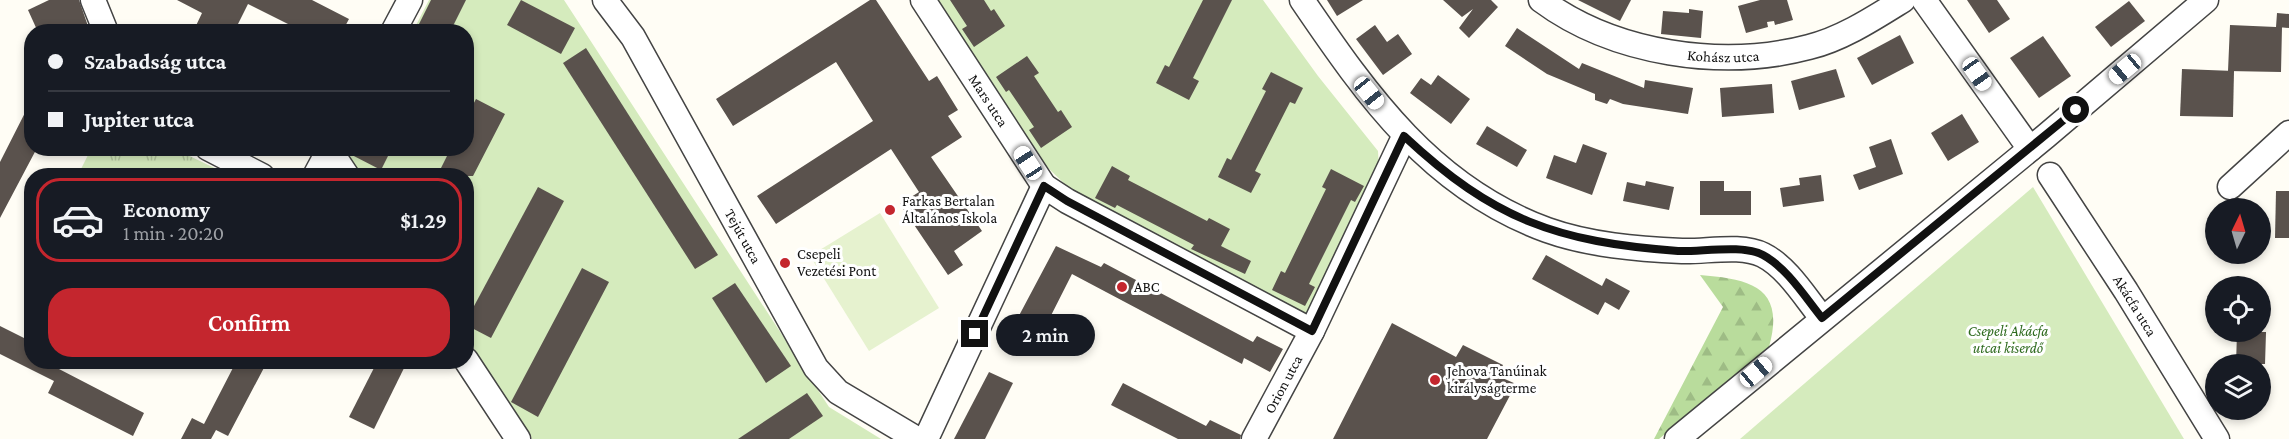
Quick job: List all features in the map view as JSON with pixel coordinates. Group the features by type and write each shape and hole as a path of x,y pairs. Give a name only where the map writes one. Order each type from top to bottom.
{"street":[{"path":"93,0 103,24"},
{"path":"397,24 410,0"},
{"name":"Tejút utca","path":"607,0 633,37 816,368 838,392 917,439"},
{"name":"Mars utca","path":"923,0 1044,186 1067,201 1312,331"},
{"path":"1302,0 1342,60 1404,136 1434,164 1488,203 1548,230 1574,238 1646,248 1690,251 1741,250 1761,254 1778,265 1822,318"},
{"name":"Kohász utca","path":"1541,0 1586,26 1625,41 1684,54 1728,58 1769,55 1810,47 1849,31 1903,0"},
{"path":"1924,0 2030,149"},
{"path":"1677,439 2030,149 2206,0"},
{"path":"2230,188 2289,133"},
{"name":"Orion utca","path":"1254,439 1312,331 1404,136"},
{"path":"223,156 246,168"},
{"name":"Akácfa utca","path":"2050,175 2126,291 2217,439"},
{"path":"926,439 1044,186"},
{"path":"472,369 518,439"}],"green space":[{"path":"429,0 564,0 829,407 881,439 532,439 474,349 474,168 355,168 349,159 350,156 474,156 474,24 417,24"},
{"path":"936,0 1263,0 1318,76 1378,151 1379,169 1307,313 1296,313 1076,195 1044,164"},
{"path":"88,156 190,156 214,168 82,168"},
{"name":"Csepeli Akácfa utcai kiserdő","path":"2033,187 2184,439 1740,439"},
{"path":"880,213 939,308 869,351 810,256"},
{"path":"1700,275 1734,280 1760,290 1768,299 1772,311 1773,327 1769,347 1659,439 1654,439 1723,307"}],"building":[{"path":"49,0 79,0 87,24 34,24 28,10"},
{"path":"177,0 312,0 349,19 346,24 288,24 248,4 238,24 197,24 202,13"},
{"path":"431,0 466,0 454,24 419,24"},
{"path":"521,0 575,28 561,54 507,25"},
{"path":"870,0 876,0 929,81 937,76 958,110 948,116 962,137 931,157 982,231 954,251 963,265 948,275 900,204 919,192 891,149 776,224 757,196 873,121 836,62 733,126 716,99"},
{"path":"950,0 984,0 991,11 994,9 1005,26 974,47 962,29 967,26"},
{"path":"1203,0 1232,0 1193,78 1199,81 1189,100 1156,83 1165,65 1169,67"},
{"path":"1327,0 1363,0 1337,16"},
{"path":"1443,0 1491,0 1498,7 1469,38 1459,28 1473,9 1462,17"},
{"path":"1578,0 1631,0 1620,21"},
{"path":"1760,0 1787,0 1793,20 1775,25 1774,21 1767,22 1768,27 1746,33 1738,6"},
{"path":"1967,0 1997,0 2010,19 1989,33"},
{"path":"2129,1 2145,21 2111,47 2095,27"},
{"path":"1689,9 1703,11 1701,38 1661,34 1663,11 1689,13"},
{"path":"2277,13 2289,14 2289,28 2282,27 2281,72 2228,71 2230,25 2276,27"},
{"path":"1375,25 1387,42 1398,34 1412,54 1383,75 1356,39"},
{"path":"1517,28 1579,69 1582,63 1644,88 1645,80 1693,88 1688,114 1623,104 1610,99 1607,104 1595,100 1595,94 1547,74 1505,46"},
{"path":"1900,35 1914,63 1872,85 1857,58"},
{"path":"2043,36 2071,76 2039,98 2010,58"},
{"path":"586,48 718,255 695,269 563,63"},
{"path":"1027,56 1039,73 1034,76 1058,112 1061,110 1072,127 1041,148 1029,130 1034,127 1009,90 1006,92 996,77"},
{"path":"1836,69 1845,97 1799,110 1791,81"},
{"path":"2182,69 2234,71 2233,117 2180,116"},
{"path":"1271,72 1303,88 1295,104 1290,102 1255,171 1261,174 1251,193 1218,177 1227,158 1231,160 1266,91 1262,89"},
{"path":"1438,75 1470,99 1451,124 1410,93 1421,78 1431,85"},
{"path":"1772,84 1774,113 1722,117 1720,88"},
{"path":"476,99 505,114 474,174 474,168 441,168 447,156 474,156 474,103"},
{"path":"1962,114 1979,142 1948,161 1931,133"},
{"path":"24,115 24,156 33,156 26,168 24,168 24,173 0,218 0,162"},
{"path":"1487,126 1527,150 1517,167 1476,144"},
{"path":"1891,139 1903,174 1859,190 1853,175 1876,167 1869,147"},
{"path":"1583,144 1607,153 1592,195 1546,178 1554,155 1576,163"},
{"path":"354,156 388,156 382,168 377,168"},
{"path":"1112,166 1130,176 1128,180 1207,221 1209,218 1230,229 1221,246 1251,261 1245,274 1191,249 1194,245 1117,205 1115,208 1095,198"},
{"path":"1331,169 1364,186 1355,202 1351,200 1309,284 1315,287 1305,306 1272,290 1281,271 1285,273 1326,189 1322,187"},
{"path":"1821,175 1824,201 1783,207 1780,188 1800,185 1799,178"},
{"path":"1646,181 1674,187 1669,210 1623,201 1627,182 1645,186"},
{"path":"1700,181 1724,181 1724,191 1751,191 1751,215 1700,215"},
{"path":"538,187 564,201 491,338 474,329 474,306"},
{"path":"2276,191 2289,191 2289,238 2275,238"},
{"path":"1056,246 1101,267 1104,263 1253,342 1257,336 1283,349 1270,372 1244,358 1242,364 1072,274 1031,355 1006,340"},
{"path":"1546,255 1602,286 1606,278 1630,291 1619,310 1605,302 1598,315 1532,279"},
{"path":"582,268 609,282 538,417 511,402"},
{"path":"735,283 791,366 766,383 712,298"},
{"name":"Jehova Tanúinak királyságterme","path":"1392,323 1456,357 1463,345 1503,365 1498,376 1516,384 1487,439 1333,439"},
{"path":"0,326 24,338 24,366 0,354"},
{"path":"2237,342 2266,342 2265,354 2236,354"},
{"path":"30,369 59,369 144,413 133,436 48,393 54,381"},
{"path":"232,369 263,369 228,436 216,430 211,439 181,439 192,418 204,424"},
{"path":"373,369 404,369 374,429 349,417"},
{"path":"989,372 1013,383 985,439 954,439"},
{"path":"1123,383 1206,426 1210,420 1241,435 1240,439 1178,439 1111,405"},
{"path":"807,393 823,416 789,439 738,439"}],"place":[{"name":"Farkas Bertalan Általános Iskola","path":"890,210"},
{"name":"Csepeli Vezetési Pont","path":"785,263"},
{"name":"ABC","path":"1122,287"},
{"name":"Jehova Tanúinak királyságterme","path":"1435,380"}],"route":[{"path":"975,334 1044,186 1067,201 1312,331 1404,136 1434,164 1488,203 1521,220 1548,230 1574,238 1646,248 1681,251 1741,250 1761,254 1778,265 1822,318 2076,110"}]}
